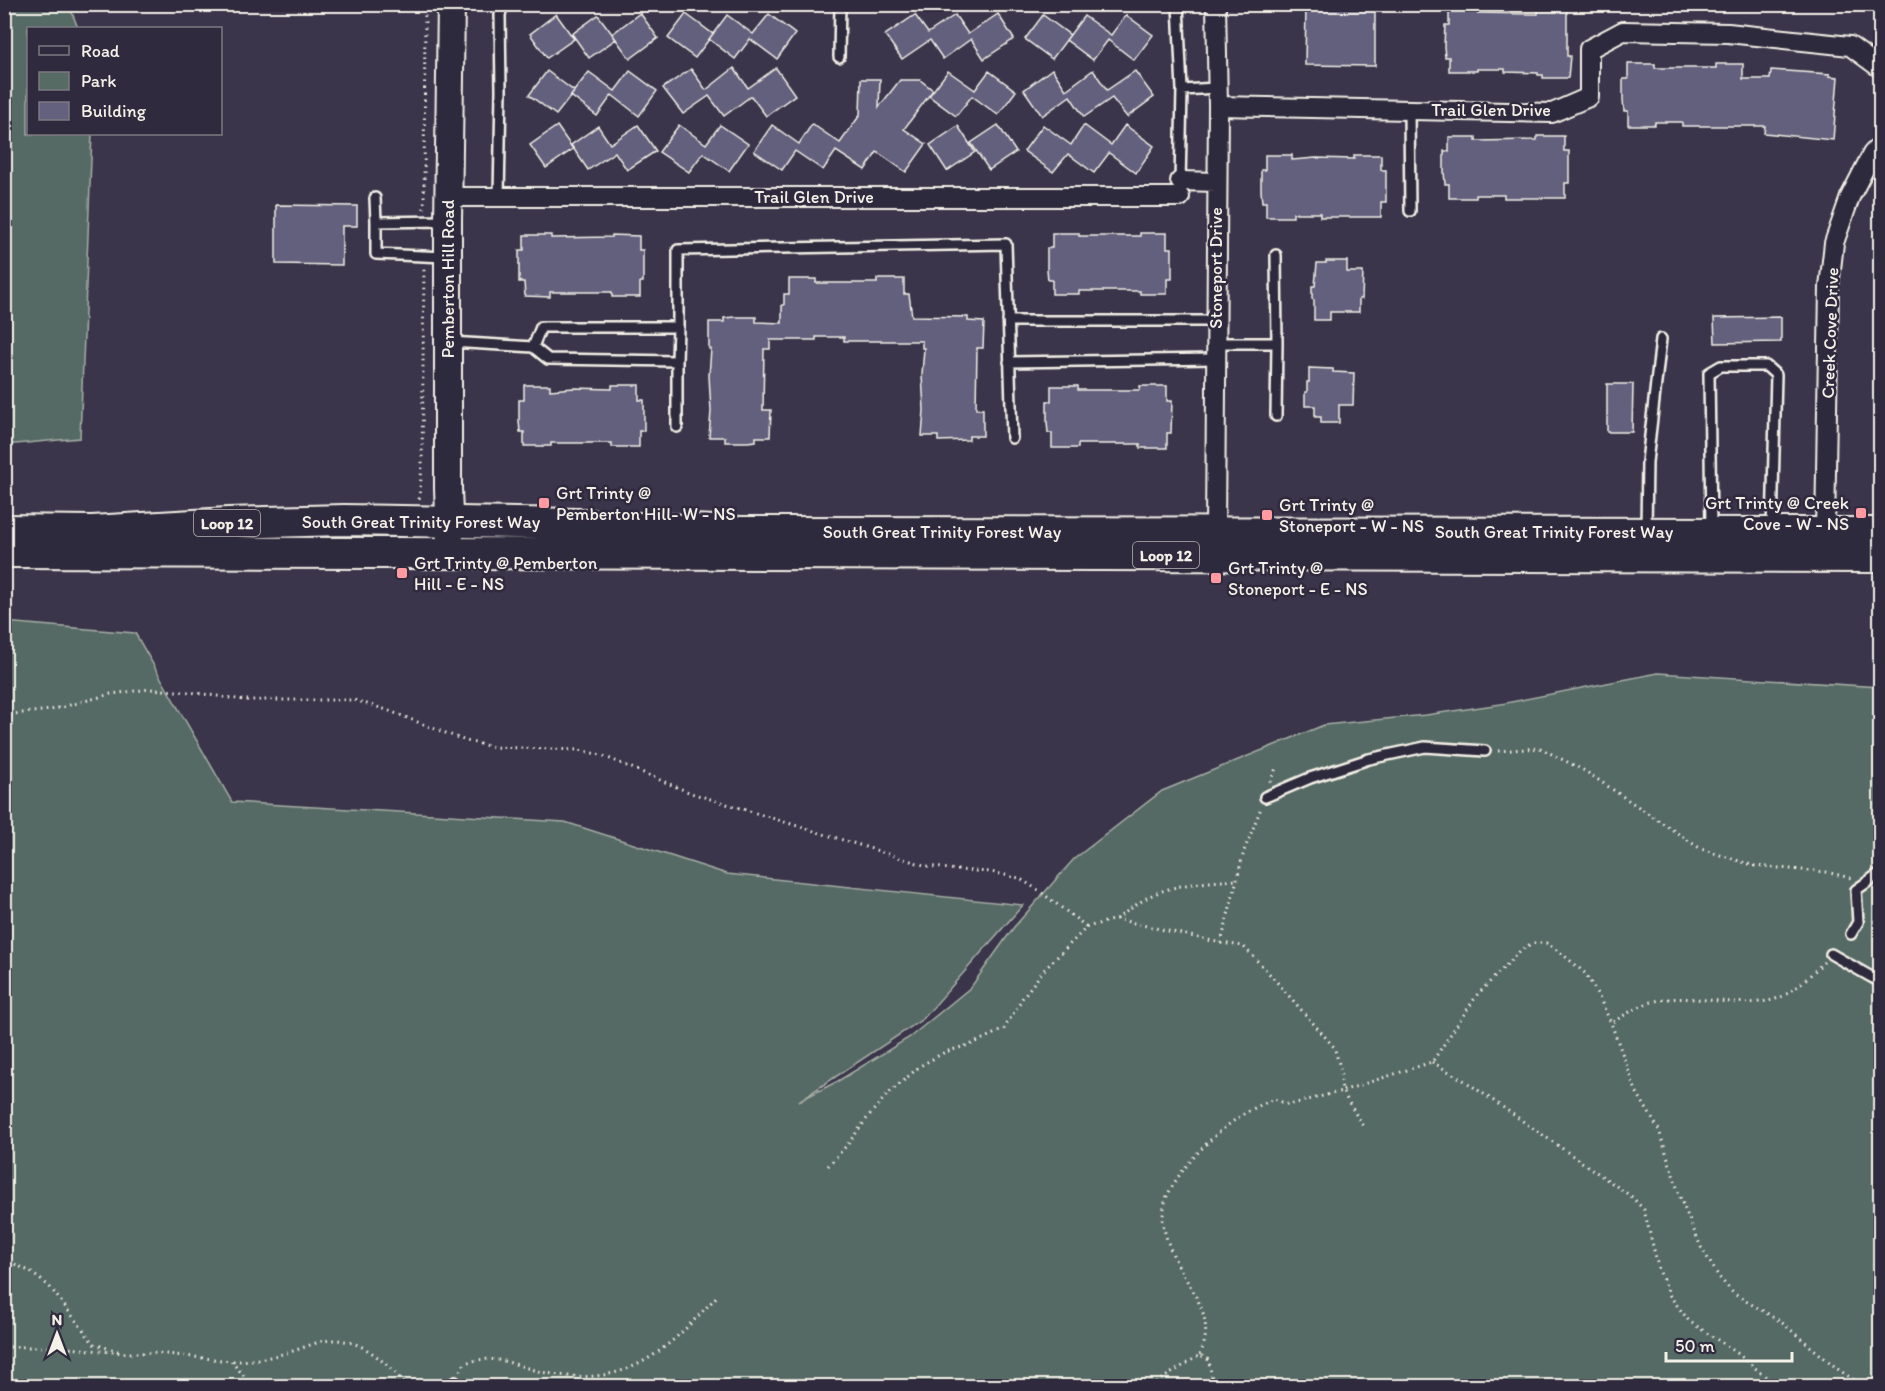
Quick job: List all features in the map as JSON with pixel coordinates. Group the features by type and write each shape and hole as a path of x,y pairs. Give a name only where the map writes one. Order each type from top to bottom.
{"main road":[{"name":"South Great Trinity Forest Way","path":"4,530 92,531 228,523 344,520 580,524 741,532 1881,533"},
{"name":"South Great Trinity Forest Way","path":"4,552 1881,557"}],"street":[{"name":"Pemberton Hill Road","path":"451,4 448,209 451,553"},
{"name":"Stoneport Drive","path":"1215,532 1218,106 1216,4"},
{"name":"Trail Glen Drive","path":"1218,106 1552,113 1589,97 1589,49 1623,31 1728,33 1850,46 1881,68"},
{"name":"Creek Cove Drive","path":"1825,533 1829,287 1834,243 1850,197 1872,154 1881,144"},
{"name":"Trail Glen Drive","path":"448,209 499,197 1180,189 1217,182"}],"lane":[{"path":"499,197 500,15 503,4"},
{"path":"839,57 840,4"},
{"path":"1178,4 1182,90 1180,189"},
{"path":"1182,90 1217,88"},
{"path":"1409,110 1410,211"},
{"path":"375,198 376,254 448,257"},
{"path":"376,222 448,209"},
{"path":"677,427 678,250 1006,244 1012,438"},
{"path":"1276,255 1276,416"},
{"path":"1008,321 1216,321"},
{"path":"533,347 541,327 678,327"},
{"path":"1646,532 1647,462 1661,339"},
{"path":"448,342 533,347 548,359 677,362"},
{"path":"1009,362 1216,351 1277,343"},
{"path":"1711,532 1709,374 1721,366 1766,366 1776,375 1772,532"},
{"path":"1265,797 1310,778 1369,759 1425,747 1485,751"},
{"path":"1851,934 1858,922 1856,890 1881,873"},
{"path":"1831,954 1881,982"}],"path":[{"path":"4,715 51,710 111,694 150,689 244,700 354,700 387,710 466,741 493,747 579,750 601,755 691,793 927,866 991,872 1019,879 1038,890 1087,927"},
{"path":"1485,751 1539,748 1585,771 1701,849 1755,866 1826,872 1868,881"},
{"path":"1221,943 1244,851 1277,766"},
{"path":"828,1166 887,1095 920,1066 945,1052 972,1044 1004,1029 1023,997 1044,970 1087,927 1116,919 1152,895 1179,886 1237,880"},
{"path":"1116,919 1243,946 1334,1047 1340,1067 1342,1091 1364,1128"},
{"path":"1151,1386 1200,1355 1204,1347 1206,1326 1204,1309 1170,1248 1163,1220 1168,1193 1189,1163 1215,1137 1241,1116 1274,1099 1289,1105 1342,1091 1432,1062 1477,995 1520,951 1532,943 1546,943 1586,974 1599,997 1636,1091 1659,1130 1681,1200 1701,1247 1719,1277 1734,1294 1780,1321 1839,1370 1863,1386"},
{"path":"1611,1023 1650,1002 1670,999 1768,1001 1785,995 1831,954"},
{"path":"1432,1062 1465,1081 1632,1197 1644,1210 1659,1270 1670,1296 1689,1321 1737,1353 1776,1386"},
{"path":"4,1259 29,1271 49,1286 94,1344 126,1353"},
{"path":"465,1363 477,1359 499,1359 563,1377 592,1379 620,1374 643,1364 666,1349 719,1294"},
{"path":"4,1347 56,1347 169,1354 231,1361 268,1358 316,1343 334,1340 349,1343 378,1357 407,1386"},
{"path":"1200,1355 1209,1360 1213,1386"},
{"path":"231,1361 250,1386"}],"green space":[{"path":"5,4 69,5 78,27 27,27 27,135 92,135 80,438 5,445"},
{"path":"4,622 135,633 232,802 565,822 727,874 1023,905 923,1019 799,1101 838,1081 910,1037 971,987 1014,927 1074,859 1162,791 1324,725 1426,715 1501,704 1658,673 1880,687 1880,1386 5,1386"}],"building":[{"path":"1306,4 1375,4 1375,66 1305,65"},
{"path":"1544,4 1567,4 1567,56 1570,56 1568,78 1543,78 1543,75 1538,75 1538,73 1505,72 1505,69 1449,71 1449,57 1445,57 1444,46 1445,25 1449,25 1449,10 1538,14 1538,7 1544,7"},
{"path":"640,13 658,38 630,59 612,34"},
{"path":"556,14 574,39 547,58 530,34"},
{"path":"686,14 713,34 695,58 668,38"},
{"path":"769,14 795,34 777,59 750,39 735,59 709,39 727,15 753,34"},
{"path":"998,14 1014,39 984,59 971,39 943,59 930,40 902,59 885,35 915,15 928,33 955,15 968,34"},
{"path":"598,15 616,39 589,58 572,34"},
{"path":"1043,15 1070,35 1052,59 1025,39"},
{"path":"1126,15 1153,35 1134,60 1108,40 1093,60 1066,40 1084,16 1111,35"},
{"path":"1628,64 1655,64 1655,68 1716,68 1716,64 1743,64 1743,79 1770,79 1771,70 1830,74 1829,76 1838,77 1833,140 1764,133 1765,126 1682,126 1682,122 1628,125 1628,111 1624,111 1623,79 1628,79"},
{"path":"734,68 748,88 776,68 795,95 766,116 751,96 724,116 709,96 683,114 663,88 691,69 706,90"},
{"path":"1052,69 1066,90 1093,70 1107,90 1135,71 1154,97 1127,117 1112,98 1084,117 1070,96 1042,116 1024,90"},
{"path":"547,71 574,91 589,72 615,91 630,71 657,91 639,116 612,95 597,116 571,96 574,92 556,115 529,95"},
{"path":"948,71 975,90 989,71 1016,91 998,115 972,96 956,116 929,96"},
{"path":"861,79 880,79 879,107 900,80 920,80 933,90 904,129 926,144 906,172 877,152 865,170 836,151 823,170 795,151 782,170 754,151 772,125 799,144 812,124 840,143 860,115"},
{"path":"638,125 656,151 627,170 615,152 588,170 571,145 598,126 610,144"},
{"path":"679,125 706,144 720,125 748,144 729,171 703,153 689,172 659,152"},
{"path":"998,125 1016,152 989,170 971,143"},
{"path":"1043,125 1071,145 1084,125 1111,145 1125,125 1154,146 1136,173 1109,153 1094,173 1068,154 1053,172 1024,151"},
{"path":"557,126 573,149 546,168 530,145"},
{"path":"958,126 975,152 947,171 930,145"},
{"path":"1537,136 1564,136 1564,151 1569,151 1569,183 1565,183 1565,198 1504,198 1504,195 1476,195 1476,198 1449,198 1449,184 1445,184 1444,151 1449,151 1449,137 1476,137 1476,141 1537,140"},
{"path":"1265,155 1292,155 1292,160 1354,159 1354,155 1381,155 1381,170 1386,170 1386,202 1381,202 1381,217 1320,217 1320,213 1293,213 1293,217 1266,217 1266,202 1262,202 1261,191 1261,170 1265,170"},
{"path":"276,205 357,206 357,226 342,226 342,265 276,264"},
{"path":"1052,233 1079,233 1079,236 1140,236 1140,233 1167,233 1167,248 1172,248 1172,279 1167,279 1167,294 1140,294 1140,291 1079,291 1079,294 1052,294 1052,280 1048,280 1047,248 1052,248"},
{"path":"524,235 551,235 551,238 639,236 639,250 643,250 643,282 640,282 640,297 612,297 612,292 550,292 550,297 525,296 524,282 519,282 519,250 524,250"},
{"path":"1326,261 1347,261 1347,272 1363,272 1359,312 1330,312 1330,320 1314,320 1312,286 1315,286 1317,263 1326,263"},
{"path":"789,279 816,279 816,283 877,283 877,279 904,279 904,294 909,294 912,316 968,317 968,321 984,322 983,348 977,348 976,409 983,409 983,436 969,436 969,440 938,441 938,436 922,436 924,348 922,348 922,341 844,341 844,337 816,337 816,340 770,340 770,349 764,349 763,410 771,410 770,437 756,437 756,441 747,442 725,442 725,437 709,437 711,349 709,349 709,322 724,322 724,318 756,317 756,322 782,323 782,305 784,305 784,294 789,294"},
{"path":"1781,317 1781,342 1715,343 1714,318"},
{"path":"1309,368 1354,373 1353,405 1339,405 1339,423 1321,423 1321,417 1315,417 1315,406 1305,406"},
{"path":"1607,384 1633,384 1632,432 1607,432"},
{"path":"524,385 550,385 550,390 612,389 612,385 639,385 639,400 644,400 644,431 639,431 639,447 612,447 612,443 551,443 551,446 524,446 524,432 520,432 519,400 524,400"},
{"path":"1051,386 1078,386 1078,390 1140,390 1140,386 1167,386 1167,401 1172,401 1171,433 1167,433 1167,448 1140,448 1140,444 1078,444 1078,448 1052,448 1052,433 1048,433 1047,422 1047,401 1051,401"}],"place":[{"name":"Grt Trinty @ Pemberton Hill- W - NS","path":"544,503"},
{"name":"Grt Trinty @ Creek Cove - W - NS","path":"1861,513"},
{"name":"Grt Trinty @ Stoneport - W - NS","path":"1267,515"},
{"name":"Grt Trinty @ Pemberton Hill - E - NS","path":"402,573"},
{"name":"Grt Trinty @ Stoneport - E - NS","path":"1216,578"}]}
